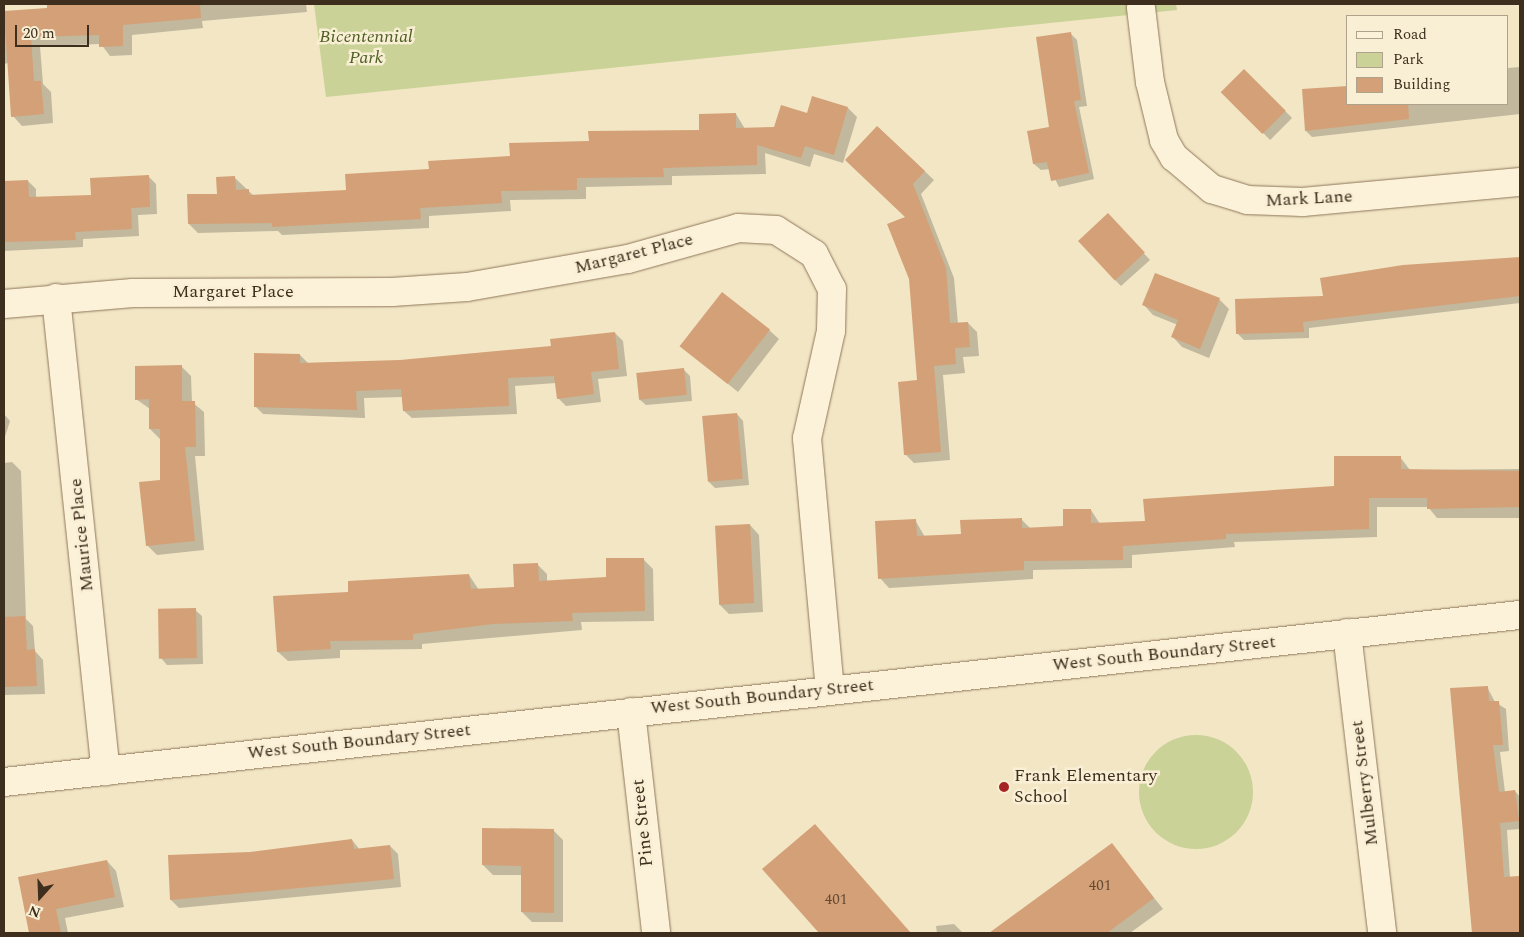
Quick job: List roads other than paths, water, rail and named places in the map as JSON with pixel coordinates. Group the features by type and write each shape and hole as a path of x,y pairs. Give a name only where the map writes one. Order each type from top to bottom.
{"street":[{"name":"Mark Lane","path":"1141,8 1152,92 1164,140 1179,162 1212,188 1247,200 1303,202 1520,182"},
{"name":"Margaret Place","path":"4,304 142,292 392,292 467,287 628,259 738,228 776,230 797,241 824,269 834,311 807,438 830,689"},
{"name":"Maurice Place","path":"56,298 106,771"},
{"name":"West South Boundary Street","path":"4,782 830,689 1520,615"},
{"name":"Mulberry Street","path":"1347,634 1382,933"},
{"name":"Pine Street","path":"630,712 656,933"}],"place":[{"name":"Frank Elementary School","path":"1004,787"}],"park label":[{"name":"Bicentennial Park","path":"366,48"}]}
